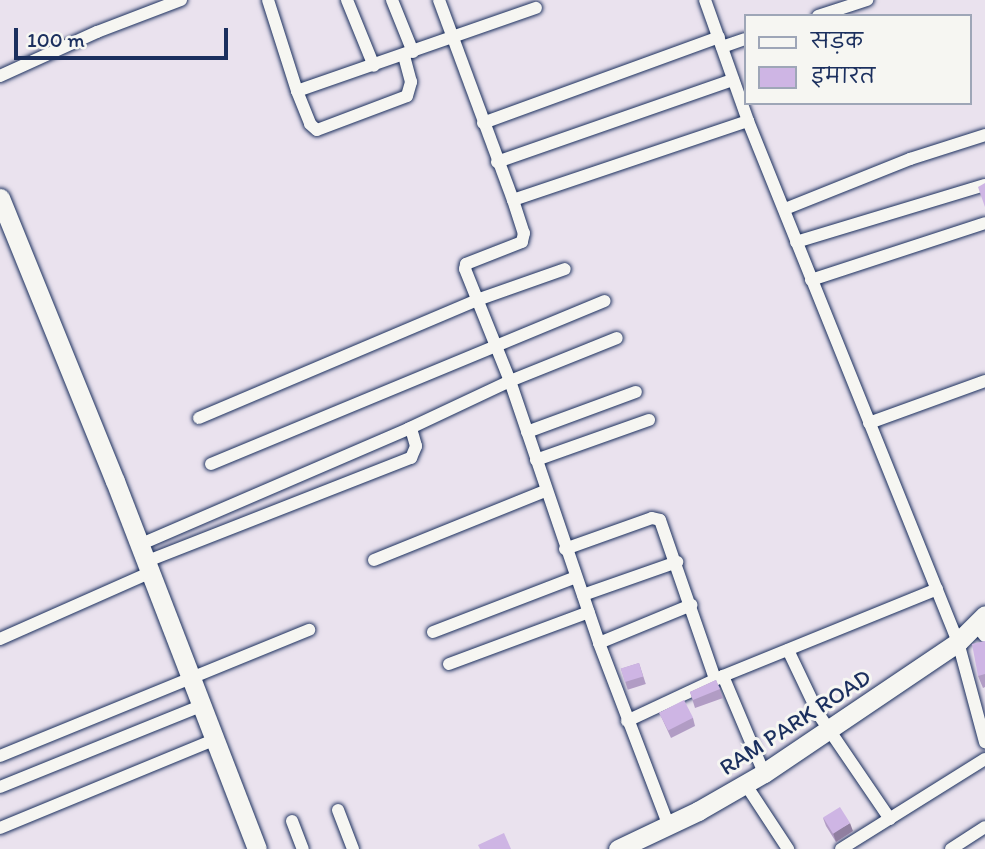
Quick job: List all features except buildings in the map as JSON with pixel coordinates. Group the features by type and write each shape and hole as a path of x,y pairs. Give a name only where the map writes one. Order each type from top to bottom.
{"street":[{"path":"0,76 97,32 181,0"},
{"path":"268,0 310,124 321,130 407,96 411,82 409,54 392,0"},
{"path":"347,0 374,66"},
{"path":"439,0 513,200 524,238 518,244 466,264 465,269 510,381 565,549 627,721 669,826"},
{"path":"705,0 748,121 958,642 985,743"},
{"path":"824,14 867,0"},
{"path":"297,91 536,8"},
{"path":"484,123 720,42 744,39"},
{"path":"497,162 733,80"},
{"path":"513,200 748,121"},
{"path":"785,209 910,159 985,135"},
{"path":"796,242 985,185"},
{"path":"0,198 257,849"},
{"path":"811,280 985,223"},
{"path":"199,418 477,300 565,269"},
{"path":"211,464 605,301"},
{"path":"0,639 144,560 411,428 510,381 617,338"},
{"path":"869,423 985,381"},
{"path":"527,432 636,392"},
{"path":"536,460 649,420"},
{"path":"144,560 411,458 416,446 411,428"},
{"path":"373,560 545,491"},
{"path":"565,549 657,519 662,523 719,678 764,773"},
{"path":"583,595 677,562"},
{"path":"433,632 576,577"},
{"path":"627,721 719,678 937,589"},
{"path":"599,643 691,605"},
{"path":"449,664 589,612"},
{"name":"RAM PARK ROAD","path":"618,849 669,826 746,785 982,625"},
{"path":"0,757 189,677 309,630"},
{"path":"788,650 819,715 890,819"},
{"path":"0,787 200,706"},
{"path":"0,828 214,740"},
{"path":"841,849 985,759"},
{"path":"746,785 788,849"},
{"path":"338,810 353,849"},
{"path":"292,821 303,849"},
{"path":"951,849 985,827"}]}
